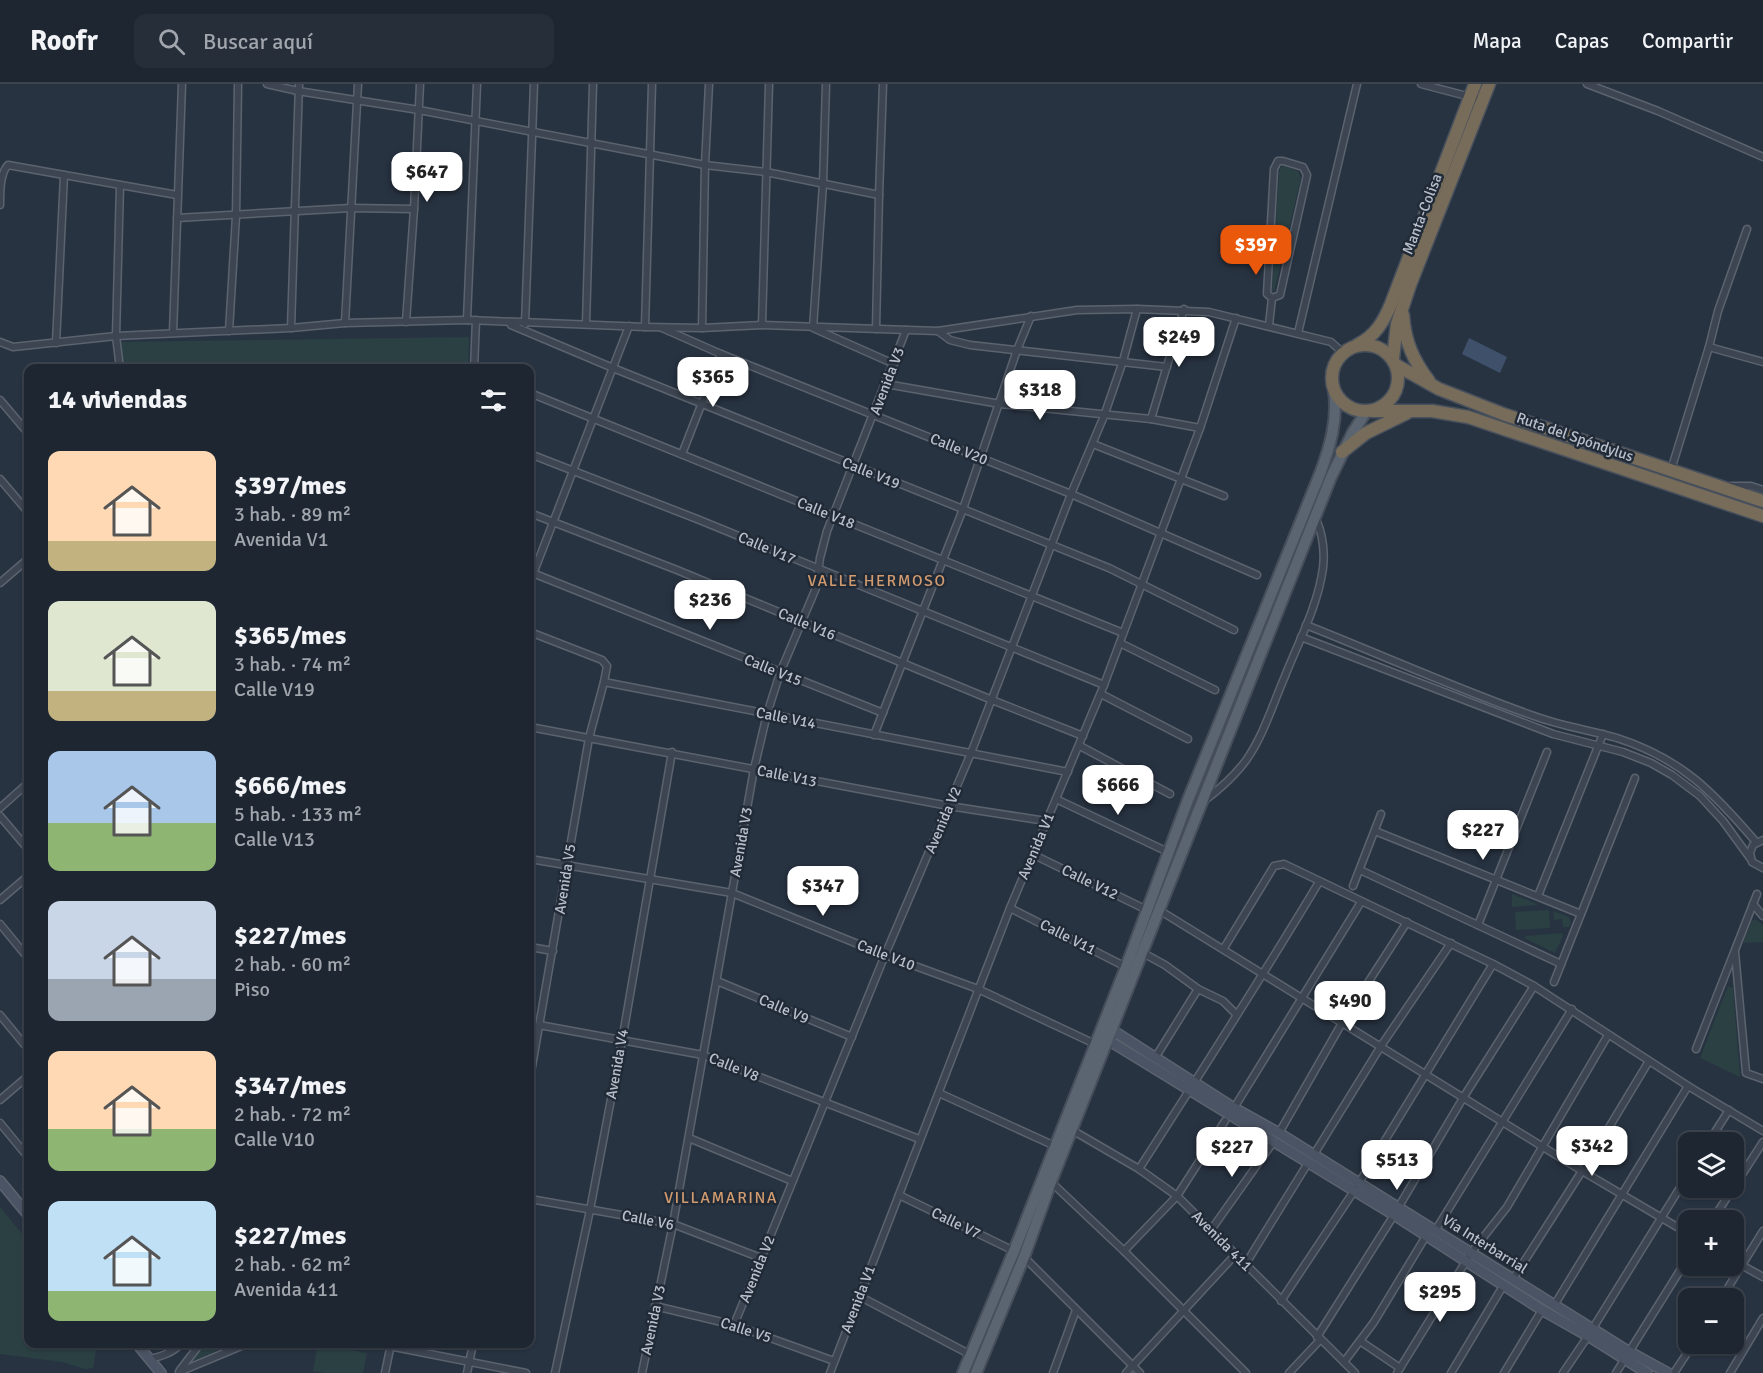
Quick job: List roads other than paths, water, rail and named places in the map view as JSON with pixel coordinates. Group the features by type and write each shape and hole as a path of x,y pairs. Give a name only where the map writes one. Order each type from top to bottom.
{"highway":[{"name":"Manta-Colisa","path":"1357,345 1374,334 1382,324 1475,84"},
{"name":"Manta-Colisa","path":"1394,362 1394,337 1402,308 1489,84"},
{"path":"1402,308 1404,332 1410,352 1432,385"},
{"path":"1357,345 1377,346 1394,362 1398,384 1389,402 1369,412 1347,407 1334,391 1332,375 1338,359 1343,353 1357,345"},
{"name":"Ruta del Spóndylus","path":"1394,362 1432,385 1503,414 1763,501"},
{"path":"1342,452 1372,429 1414,411"},
{"name":"Ruta del Spóndylus","path":"1369,412 1448,412 1468,417 1763,516"},
{"path":"1582,455 1586,442"},
{"path":"1713,499 1717,485"}],"main road":[{"path":"976,1373 1055,1146 1143,953 1170,854 1188,800 1325,461 1335,419 1334,391"},
{"path":"963,1373 1052,1182 1072,1130 1126,967 1202,803 1342,452 1369,412"},
{"name":"Vía Interbarrial","path":"1104,1035 1155,1058 1193,1086 1311,1159 1555,1304 1626,1355 1647,1373"},
{"name":"Vía Interbarrial","path":"1104,1035 1234,1108 1276,1137"},
{"path":"0,1181 24,1210"},
{"name":"Vía Interbarrial","path":"1396,1211 1425,1236 1503,1286 1542,1310 1591,1332"},
{"path":"140,1348 161,1373"},
{"name":"Vía Interbarrial","path":"1626,1355 1668,1373"}],"street":[{"path":"173,333 182,84"},
{"path":"229,331 236,216 238,84"},
{"path":"267,84 419,110 705,165 766,172 879,195"},
{"path":"345,323 358,84"},
{"path":"406,322 420,84"},
{"path":"467,320 477,84"},
{"path":"525,324 534,84"},
{"path":"586,324 593,84"},
{"path":"645,327 652,84"},
{"path":"702,328 709,84"},
{"path":"762,326 769,84"},
{"path":"813,328 824,184 826,84"},
{"path":"876,329 883,84"},
{"path":"1298,333 1358,84"},
{"path":"1421,84 1482,100"},
{"path":"1587,84 1658,111 1763,158"},
{"path":"291,328 299,88"},
{"path":"1281,160 1303,167 1307,175 1280,295 1272,298 1267,294 1274,169 1275,164 1281,160"},
{"path":"0,205 1,175 3,169 8,165 177,195"},
{"path":"56,343 64,175"},
{"path":"119,364 116,336 120,185"},
{"path":"177,218 351,208 414,209"},
{"path":"1671,470 1718,311 1747,229"},
{"path":"1269,325 1272,298"},
{"name":"Avenida V2","path":"734,1325 885,955 971,753 1071,494 1104,416 1123,361 1137,309"},
{"path":"0,342 13,347 116,336 291,328 345,323 467,320 645,327 762,326 938,331 1077,310 1184,309 1269,325 1331,342 1343,353"},
{"path":"1151,419 1184,309"},
{"path":"874,735 963,509 1017,350 1031,316"},
{"name":"Avenida V1","path":"830,1373 1010,908 1101,694 1200,428 1236,318"},
{"path":"474,364 476,320"},
{"name":"Calle V19","path":"505,322 1051,545 1141,584 1234,630"},
{"path":"534,565 629,326"},
{"name":"Calle V20","path":"659,326 721,354 1160,531 1257,575"},
{"path":"813,328 894,364"},
{"name":"Avenida V3","path":"642,1373 673,1224 754,769 767,714 780,673 816,588 823,545 832,516 906,330"},
{"path":"938,331 950,340 960,342 1167,367"},
{"path":"1709,346 1763,362"},
{"path":"682,454 721,354"},
{"path":"886,384 1000,404 1151,419 1200,428"},
{"name":"Calle V18","path":"534,395 1123,633"},
{"path":"0,400 24,428"},
{"path":"1093,444 1224,496"},
{"name":"Calle V17","path":"534,455 697,519 1104,685"},
{"path":"0,479 24,507"},
{"path":"1717,485 1751,486 1763,490"},
{"path":"1713,499 1763,521"},
{"name":"Calle V16","path":"534,515 677,570 1083,736"},
{"path":"1202,803 1228,783 1246,760 1260,736 1306,625 1323,568 1324,550 1321,531 1315,517"},
{"path":"0,583 24,562"},
{"name":"Calle V15","path":"534,573 883,713"},
{"path":"1306,625 1534,717 1603,734 1652,752 1682,768 1718,798 1760,841 1751,849 1750,858"},
{"path":"534,634 602,660 607,666 604,682"},
{"path":"1301,637 1553,734 1598,745 1651,763 1690,788 1723,821 1750,858 1762,870"},
{"path":"1120,643 1215,690"},
{"name":"Calle V14","path":"604,682 1068,772"},
{"name":"Avenida V5","path":"534,1054 589,738 604,682"},
{"path":"1101,694 1188,739"},
{"name":"Calle V13","path":"534,728 949,806 1046,821"},
{"path":"1539,896 1603,734"},
{"path":"1080,746 1170,794"},
{"name":"Avenida V4","path":"555,1373 590,1210 622,1041 672,752"},
{"path":"1478,926 1547,752"},
{"path":"1554,982 1635,778"},
{"path":"0,808 24,787"},
{"path":"1056,799 1170,854"},
{"path":"1353,886 1381,814"},
{"path":"0,816 24,844"},
{"path":"1375,831 1581,914"},
{"name":"Calle V12","path":"1032,854 1154,910 1224,948 1503,1123 1622,1196 1678,1227"},
{"name":"Calle V10","path":"534,860 732,893 885,955 1104,1035"},
{"path":"1224,948 1274,866 1284,864 1407,922 1534,986 1688,1086 1763,1131"},
{"path":"1360,870 1561,964"},
{"path":"0,900 24,879"},
{"path":"1140,1169 1236,1014 1264,974 1319,882"},
{"path":"1696,1049 1757,894"},
{"path":"1234,1108 1361,902"},
{"path":"1753,904 1763,915"},
{"name":"Calle V11","path":"1010,908 1126,967"},
{"path":"1211,1230 1276,1137 1342,1023 1407,922"},
{"path":"0,924 24,953"},
{"path":"1245,1265 1381,1046 1450,943"},
{"path":"534,948 553,951"},
{"path":"1735,948 1746,1073 1763,1079"},
{"path":"1143,953 1165,965 1198,989 1223,1001 1236,1014"},
{"path":"1281,1301 1357,1187 1493,964"},
{"name":"Calle V9","path":"717,981 852,1037"},
{"path":"1289,1373 1318,1338 1463,1098 1534,986"},
{"path":"1155,1058 1198,989"},
{"path":"1435,1231 1572,1009"},
{"path":"0,1015 24,1044"},
{"name":"Calle V8","path":"539,1025 704,1055 825,1104 920,1139"},
{"path":"1360,1341 1399,1370 1465,1262 1507,1206 1608,1035"},
{"path":"1513,1279 1649,1061"},
{"path":"0,1100 24,1079"},
{"path":"1555,1304 1688,1086"},
{"path":"939,1093 1055,1146"},
{"path":"1715,1132 1729,1110"},
{"path":"1124,1251 1178,1196 1225,1121"},
{"path":"0,1124 24,1153"},
{"name":"Avenida 411","path":"1072,1130 1140,1169 1178,1196 1355,1373"},
{"path":"689,1138 792,1181"},
{"path":"1744,1171 1763,1142"},
{"path":"1052,1182 1185,1310 1246,1373"},
{"path":"1563,1373 1591,1332 1678,1190"},
{"name":"Calle V7","path":"899,1195 1019,1254 1140,1373"},
{"name":"Calle V6","path":"534,1200 673,1224 760,1258"},
{"path":"1744,1263 1763,1231"},
{"path":"1344,1362 1374,1322 1425,1236"},
{"path":"1126,1373 1235,1255"},
{"path":"1744,1267 1763,1277"},
{"path":"1616,1373 1678,1273"},
{"path":"1451,1373 1503,1286"},
{"path":"859,1296 970,1355"},
{"name":"Calle V5","path":"655,1306 734,1325 834,1361"},
{"path":"1053,1373 1077,1310"},
{"path":"1504,1373 1542,1310"},
{"path":"1730,1373 1763,1318"},
{"path":"150,1359 177,1348"},
{"path":"178,1372 197,1348"},
{"path":"178,1372 236,1348"},
{"path":"385,1373 390,1348"},
{"path":"405,1348 526,1373"},
{"path":"467,1373 472,1348"},
{"path":"1674,1373 1686,1354"}],"water":[{"path":"1469,338 1507,357 1500,373 1462,354"}],"district":[{"name":"VALLE HERMOSO","path":"877,581"},
{"name":"VILLAMARINA","path":"721,1198"}]}
